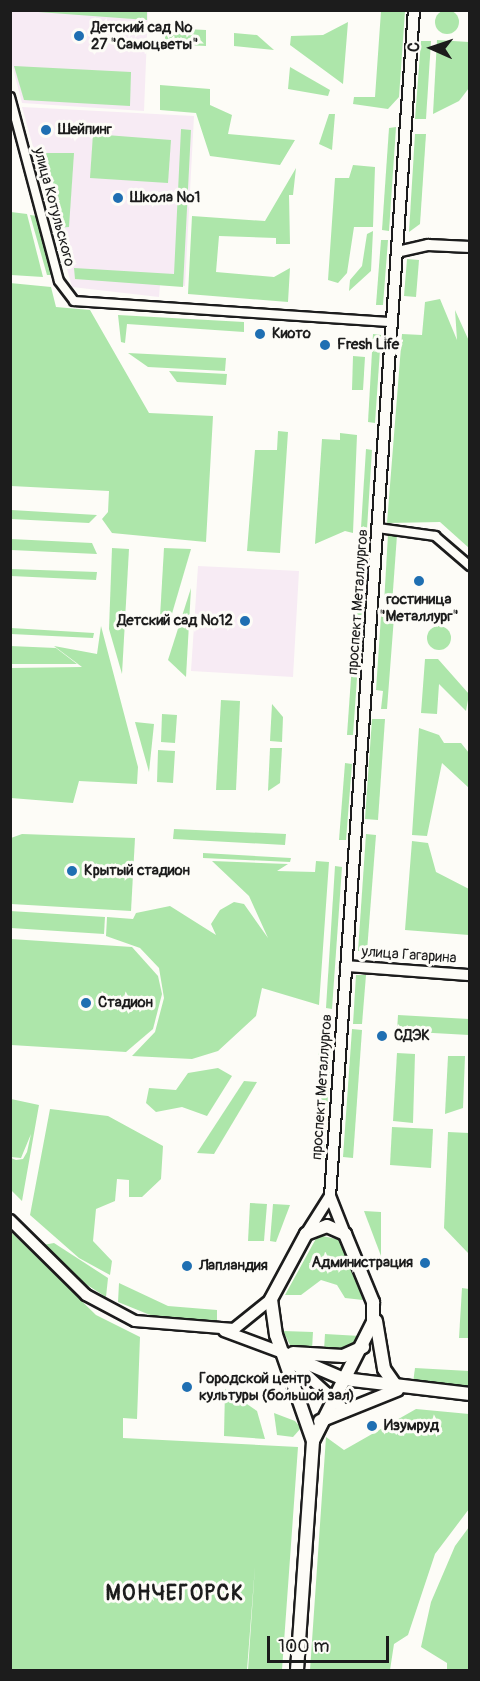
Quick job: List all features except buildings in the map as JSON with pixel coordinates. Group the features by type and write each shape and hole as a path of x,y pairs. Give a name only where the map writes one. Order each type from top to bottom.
{"main road":[{"name":"проспект Металлургов","path":"345,1234 330,1196 414,10"},
{"path":"397,252 428,245 470,248"},
{"name":"улица Гагарина","path":"346,966 470,975"},
{"name":"проспект Металлургов","path":"306,1234 330,1196"},
{"path":"10,1220 75,1284 111,1311 148,1324 221,1330 242,1326 271,1299 306,1234 327,1226 345,1234 373,1302 384,1369 398,1389"},
{"path":"271,1299 283,1353 314,1419 297,1671"},
{"path":"314,1419 332,1400 364,1347 373,1302"},
{"path":"221,1330 344,1379 398,1389 470,1394"},
{"path":"283,1353 343,1356 364,1347"},
{"path":"283,1353 345,1410"},
{"path":"314,1419 345,1410 398,1389"}],"street":[{"name":"улица Котульского","path":"10,97 63,289 81,303 392,322"},
{"path":"378,528 435,536 470,566"}],"shaded area":[{"name":"Детский сад № 27 \"Самоцветы\"","path":"10,11 148,11 144,111 22,103 11,61"},
{"name":"Школа №1","path":"22,107 194,116 185,286 160,285 159,297 72,287"},
{"name":"Детский сад №12","path":"198,566 299,571 293,677 191,671"}],"green space":[{"path":"11,10 147,10 147,20"},
{"path":"447,10 456,13 459,22 456,31 447,34 438,31 435,22 438,13"},
{"path":"381,11 405,11 399,97 388,109 353,104 354,97 375,97"},
{"path":"348,22 343,84 290,45 291,36 323,35"},
{"path":"165,28 206,30 206,46 165,44"},
{"path":"234,33 257,35 274,50 234,46"},
{"path":"437,40 469,42 469,88 459,101 433,114"},
{"path":"421,41 431,41 426,119 415,119"},
{"path":"14,66 131,72 130,106 24,100"},
{"path":"290,67 330,90 328,96 288,89"},
{"path":"160,85 210,89 210,105 232,115 228,134 295,140 280,165 210,156 196,113 160,110"},
{"path":"329,114 335,114 332,150 319,144"},
{"path":"396,127 389,231 382,230 389,128"},
{"path":"181,129 191,130 183,287 75,279 74,268 174,274"},
{"path":"93,134 171,140 168,183 90,178"},
{"path":"415,134 426,134 420,224 409,232"},
{"path":"35,153 74,153 69,227 55,228"},
{"path":"353,165 375,167 373,227 354,227 347,273 338,283 328,280 335,178 349,178"},
{"path":"296,168 293,195 289,195 290,244 276,244 276,238 219,236 216,272 274,277 290,268 288,302 188,294 192,216 265,221"},
{"path":"11,212 27,214 43,277 11,275"},
{"path":"30,215 38,216 53,275 47,275"},
{"path":"373,231 371,271 349,291 350,280 362,266 367,234"},
{"path":"381,240 388,240 383,305 376,305"},
{"path":"407,259 419,260 416,297 404,296"},
{"path":"10,283 51,287 56,307 90,310 149,413 213,416 206,542 112,533 102,519 108,512 109,491 11,486"},
{"path":"440,299 457,340 455,310 469,341 469,548 440,522 387,523 402,334 422,335 425,302"},
{"path":"118,315 244,322 244,332 127,324 125,343 121,342"},
{"path":"373,334 381,335 375,423 368,422"},
{"path":"128,353 226,358 225,371 148,367"},
{"path":"353,356 365,357 363,390 352,390"},
{"path":"169,371 227,374 226,385 177,382"},
{"path":"278,431 288,432 280,553 247,551 255,450 277,450"},
{"path":"340,433 357,435 353,533 345,531 315,544 322,439 340,440"},
{"path":"366,449 372,450 367,529 361,528"},
{"path":"11,510 97,515 89,523 11,519"},
{"path":"388,534 397,535 392,604 384,604"},
{"path":"11,539 92,543 97,554 11,550"},
{"path":"112,548 129,549 122,674 109,629"},
{"path":"164,548 191,549 171,617 160,617"},
{"path":"360,549 366,549 353,735 347,735"},
{"path":"11,569 97,572 96,580 11,576"},
{"path":"191,588 186,677 168,660"},
{"path":"381,616 394,617 387,709 381,709 383,691 376,690"},
{"path":"101,626 138,767 137,784 79,781 73,803 11,798 11,668 82,667 54,646 97,654"},
{"path":"439,626 444,627 450,633 450,643 444,649 439,650 434,649 428,643 427,638 428,633 434,627"},
{"path":"11,628 94,633 93,638 11,634"},
{"path":"10,646 56,648 77,664 11,664"},
{"path":"425,659 438,659 469,694 466,711 439,684 437,714 421,713"},
{"path":"221,700 240,701 236,790 216,790"},
{"path":"272,704 283,717 282,742 270,741"},
{"path":"162,714 177,715 175,743 161,742"},
{"path":"372,719 385,719 378,820 365,819"},
{"path":"135,722 154,724 149,772"},
{"path":"419,728 439,735 444,743 461,743 469,753 469,788 442,763 427,836 412,835"},
{"path":"270,748 282,748 280,783 268,791"},
{"path":"158,750 175,751 173,783 157,782"},
{"path":"345,763 352,764 346,840 339,840"},
{"path":"174,829 286,834 285,845 173,839"},
{"name":"Крытый стадион","path":"22,834 135,838 131,911 11,904 11,838"},
{"path":"366,834 376,835 367,951 358,951"},
{"path":"412,841 428,843 436,872 469,889 469,935 405,930"},
{"path":"203,853 291,858 290,862 203,858"},
{"path":"212,861 288,864 277,871 315,872 316,861 329,862 319,1005 262,988 256,1016 218,1051 192,1059 132,1056 155,1032 164,998 159,968 140,948 106,936 107,917 133,919 136,913 170,906 216,935 211,924 220,910 234,902 244,904 268,938 249,896"},
{"path":"335,866 342,867 332,1009 326,1008"},
{"path":"10,911 105,917 104,934 11,928"},
{"name":"Стадион","path":"11,939 132,947 158,976 162,994 153,1029 126,1052 11,1045"},
{"path":"356,975 366,975 362,1024 353,1024"},
{"path":"398,1015 469,1019 469,1035 397,1031"},
{"path":"352,1029 362,1030 353,1158 343,1157"},
{"path":"320,1032 332,1032 324,1158 312,1157"},
{"path":"397,1053 415,1054 413,1123 393,1121"},
{"path":"448,1056 465,1056 463,1108 445,1114"},
{"path":"218,1068 232,1076 207,1116 182,1107 156,1112 146,1103 149,1088 176,1090 188,1073"},
{"path":"244,1081 257,1082 214,1154 197,1153"},
{"path":"11,1099 39,1105 22,1201 11,1190 11,1158 23,1159 31,1134 21,1158 11,1157"},
{"path":"50,1109 108,1116 163,1146 161,1179 142,1197 129,1197 129,1180 117,1179 115,1201 96,1209 93,1241 112,1261 110,1275 79,1258 30,1215"},
{"path":"392,1127 433,1129 431,1168 390,1165"},
{"path":"448,1132 469,1133 469,1254 444,1228"},
{"path":"250,1203 267,1204 264,1241 248,1241"},
{"path":"273,1204 290,1205 276,1242 270,1241"},
{"path":"364,1211 381,1212 381,1256"},
{"path":"10,1231 96,1315 140,1337 137,1419 123,1418 123,1438 298,1447 282,1670 248,1670 255,1566 247,1670 11,1670"},
{"path":"318,1235 341,1240 363,1300 345,1298 337,1285 321,1280 301,1295 285,1295"},
{"path":"54,1243 108,1278 106,1297 73,1276 43,1245"},
{"path":"119,1283 168,1306 217,1310 217,1321 160,1319 118,1302"},
{"path":"462,1288 469,1289 469,1338 459,1338"},
{"path":"283,1331 313,1332 312,1349 291,1347"},
{"path":"325,1334 360,1336 348,1351 324,1350"},
{"path":"415,1368 469,1371 469,1386 413,1383"},
{"path":"225,1389 257,1411 265,1439 224,1436"},
{"path":"416,1409 469,1414 469,1509 435,1554 408,1635 394,1644 390,1670 310,1670 326,1437 344,1450"},
{"path":"274,1413 295,1421 301,1428 293,1437 277,1435"},
{"path":"469,1527 469,1670 447,1670 447,1663 421,1647 431,1602 455,1546"}],"place":[{"name":"Детский сад № 27 \"Самоцветы\"","path":"79,36"},
{"name":"Шейпинг","path":"46,130"},
{"name":"Школа №1","path":"118,198"},
{"name":"Киото","path":"260,334"},
{"name":"Fresh Life","path":"325,345"},
{"name":"гостиница \"Металлург\"","path":"419,581"},
{"name":"Детский сад №12","path":"245,621"},
{"name":"Крытый стадион","path":"72,871"},
{"name":"Стадион","path":"86,1003"},
{"name":"СДЭК","path":"382,1036"},
{"name":"Администрация","path":"425,1263"},
{"name":"Лапландия","path":"187,1266"},
{"name":"Городской центр культуры (большой зал)","path":"187,1387"},
{"name":"Изумруд","path":"372,1426"}],"district":[{"name":"МОНЧЕГОРСК","path":"175,1594"}]}
